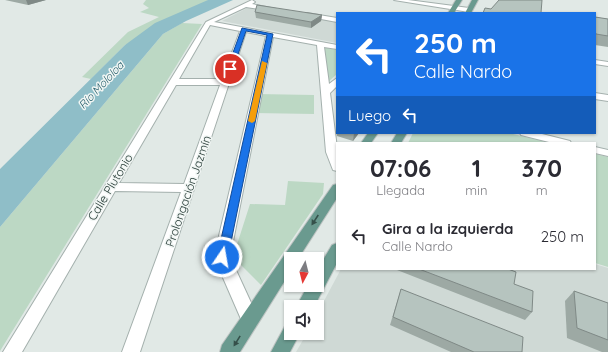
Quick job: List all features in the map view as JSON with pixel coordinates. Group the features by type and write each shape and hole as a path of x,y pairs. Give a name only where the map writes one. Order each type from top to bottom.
{"main road":[{"path":"452,10 459,0"},
{"path":"469,11 476,0"},
{"path":"229,352 336,190"},
{"path":"324,272 336,250"},
{"path":"280,352 287,340"}],"street":[{"path":"208,23 257,0"},
{"path":"397,0 452,10 469,11"},
{"path":"246,5 277,10"},
{"path":"299,14 336,20"},
{"path":"208,23 336,47"},
{"name":"Calle Plutonio","path":"12,352 208,23"},
{"name":"Prolongación Jazmín","path":"131,352 244,30"},
{"path":"250,320 222,257 270,34"},
{"path":"320,44 332,152 336,164"},
{"path":"596,62 608,64"},
{"path":"173,82 226,82"},
{"path":"325,93 336,82"},
{"path":"596,96 608,98"},
{"path":"529,134 562,142"},
{"path":"596,150 608,154"},
{"path":"110,187 189,188"}],"shaded area":[{"path":"249,7 336,22 336,43 222,21"},
{"path":"596,264 608,268 608,352 296,352 303,340 324,340 324,301 340,270 596,270"}],"green space":[{"path":"146,0 209,0 125,45 91,79 82,77 128,32 159,17 140,12 149,8 143,4"},
{"path":"182,23 202,24 0,351 0,227 163,34"},
{"path":"323,47 336,50 336,75 327,83"},
{"path":"257,94 314,95 314,114 253,113"},
{"path":"412,134 513,134 546,142 408,142"},
{"path":"596,154 608,157 608,267 596,263"},
{"path":"288,181 324,183 323,194 261,285 233,257 250,204 285,205"}],"water":[{"name":"Río Mololoa","path":"208,0 233,0 186,21 163,34 0,227 0,169 125,45 155,23"}],"building":[{"path":"499,0 542,0 541,12 483,12 485,8 491,9"},
{"path":"257,5 322,15 311,22 255,12"},
{"path":"596,17 608,19 608,36 596,34"},
{"path":"422,270 511,270 516,272 514,284 533,291 532,312"},
{"path":"401,289 523,337 522,352 474,352 393,317"},
{"path":"574,291 608,303 608,340 577,328"}],"slow traffic":[{"path":"252,121 264,63"}],"route":[{"path":"222,257 270,34 244,30 230,69"}]}
